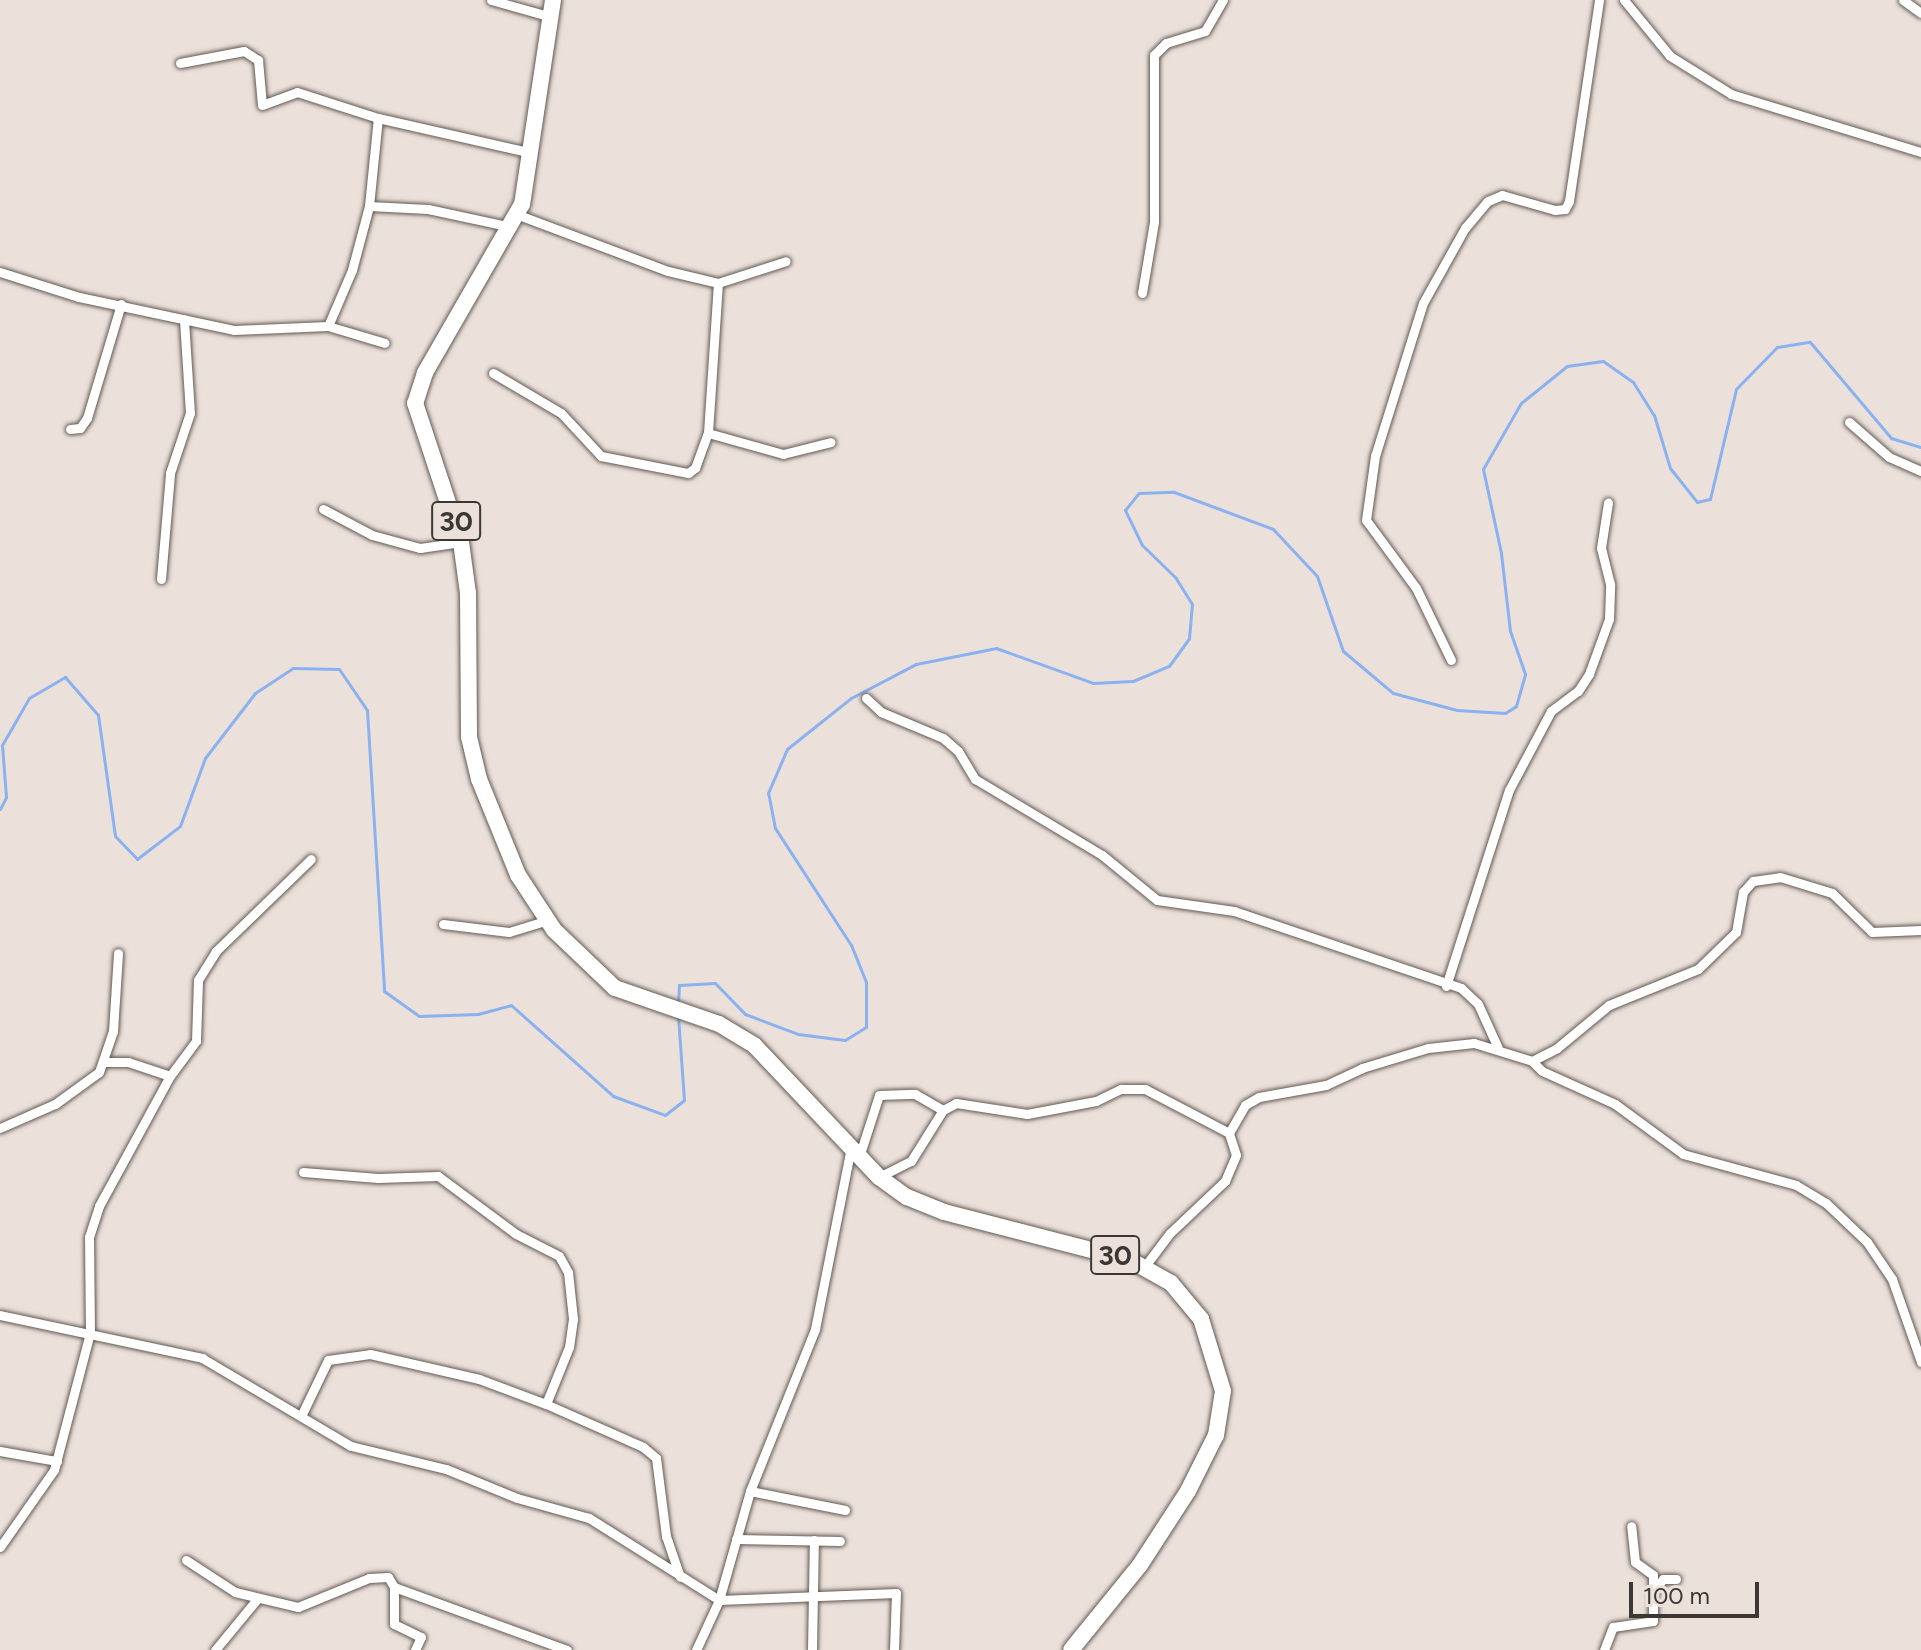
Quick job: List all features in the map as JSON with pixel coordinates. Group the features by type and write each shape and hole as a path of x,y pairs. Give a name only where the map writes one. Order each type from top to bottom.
{"highway":[{"name":"30","path":"551,8 532,153 514,220 425,373 415,403 461,542 468,593 467,700 472,751 501,841 548,920 615,988 658,1006 702,1018 761,1051 879,1177 930,1208 1145,1266 1171,1283 1201,1319 1221,1376 1221,1419 1188,1491 1077,1648"}],"street":[{"path":"491,0 551,8"},
{"path":"1142,293 1154,222 1154,55 1166,43 1205,31 1223,0"},
{"path":"1451,660 1416,588 1366,520 1375,456 1423,303 1465,228 1488,201 1502,195 1555,210 1565,209 1569,201 1599,0"},
{"path":"1624,0 1687,71 1731,94 1921,152"},
{"path":"1903,0 1921,13"},
{"path":"180,63 244,51 258,60 262,105 271,105 293,91 378,118 532,153"},
{"path":"328,326 352,270 369,206 378,118"},
{"path":"369,206 428,209 514,220 668,271 718,283 786,261"},
{"path":"0,272 58,292 184,319 251,331 328,326 385,343"},
{"path":"493,373 561,413 601,456 614,461 688,473 695,468 708,433 718,283"},
{"path":"70,429 80,428 87,418 121,304"},
{"path":"161,579 170,473 190,413 184,319"},
{"path":"1849,422 1889,457 1921,471"},
{"path":"708,433 783,454 831,442"},
{"path":"1446,986 1509,790 1551,711 1589,674 1609,619 1610,584 1601,548 1608,503"},
{"path":"323,509 384,540 420,548 461,542"},
{"path":"866,698 881,712 943,738 958,751 975,779 1102,855 1157,900 1234,911 1473,996 1498,1048"},
{"path":"0,1547 57,1461 90,1333 89,1237 99,1206 170,1076 199,1034 198,980 216,951 311,859"},
{"path":"1532,1061 1557,1048 1609,1005 1698,969 1736,932 1743,892 1753,881 1780,877 1832,893 1872,932 1921,930"},
{"path":"443,924 509,932 548,920"},
{"path":"0,1128 55,1104 90,1081 105,1062 118,953"},
{"path":"1229,1133 1245,1105 1259,1097 1314,1088 1383,1060 1449,1044 1498,1048 1532,1061 1553,1077 1615,1104 1683,1154 1796,1185 1826,1203 1867,1242 1892,1279 1921,1362"},
{"path":"105,1062 128,1062 170,1076"},
{"path":"879,1177 911,1161 943,1110 962,1103 1027,1114 1139,1088 1157,1092 1229,1133 1236,1155 1225,1181 1170,1233 1145,1266"},
{"path":"696,1650 719,1600 750,1491 815,1329 855,1153 879,1095 915,1094 943,1110"},
{"path":"303,1172 378,1178 438,1176 516,1234 559,1256 568,1272 573,1319 569,1347 546,1404"},
{"path":"0,1315 202,1358 302,1414 351,1446 446,1469 517,1498 580,1514 719,1600 899,1595 894,1650"},
{"path":"302,1414 328,1360 370,1354 479,1379 546,1404 643,1447 656,1458 666,1536 680,1577"},
{"path":"0,1451 57,1461"},
{"path":"750,1491 845,1510"},
{"path":"1604,1650 1613,1627 1651,1623 1652,1572 1635,1562 1631,1526"},
{"path":"736,1539 840,1541"},
{"path":"812,1650 814,1540"},
{"path":"186,1560 235,1592 257,1599 308,1606 377,1576 388,1577 394,1587 394,1624 421,1637 415,1650"},
{"path":"1653,1592 1663,1579 1676,1579"},
{"path":"394,1587 567,1650"},
{"path":"215,1650 257,1599"}],"waterway":[{"path":"678,1004 679,985 715,983 745,1014 798,1034 845,1040 866,1027 866,982 851,945 775,828 768,793 787,749 851,698 916,664 996,648 1093,683 1133,681 1169,666 1189,638 1192,604 1176,578 1142,545 1125,510 1139,493 1174,492 1273,529 1317,576 1343,651 1393,693 1457,710 1505,713 1516,706 1525,674 1510,631 1501,553 1483,469 1521,403 1567,366 1603,361 1633,382 1654,415 1670,468 1697,502 1710,499 1736,389 1777,347 1810,342 1891,438 1921,447"},
{"path":"0,809 6,797 2,745 29,698 65,677 98,715 115,836 137,859 180,826 205,758 255,693 293,668 339,669 367,710 384,991 419,1016 478,1014 511,1005 613,1096 665,1115 684,1100 678,1016"}]}
